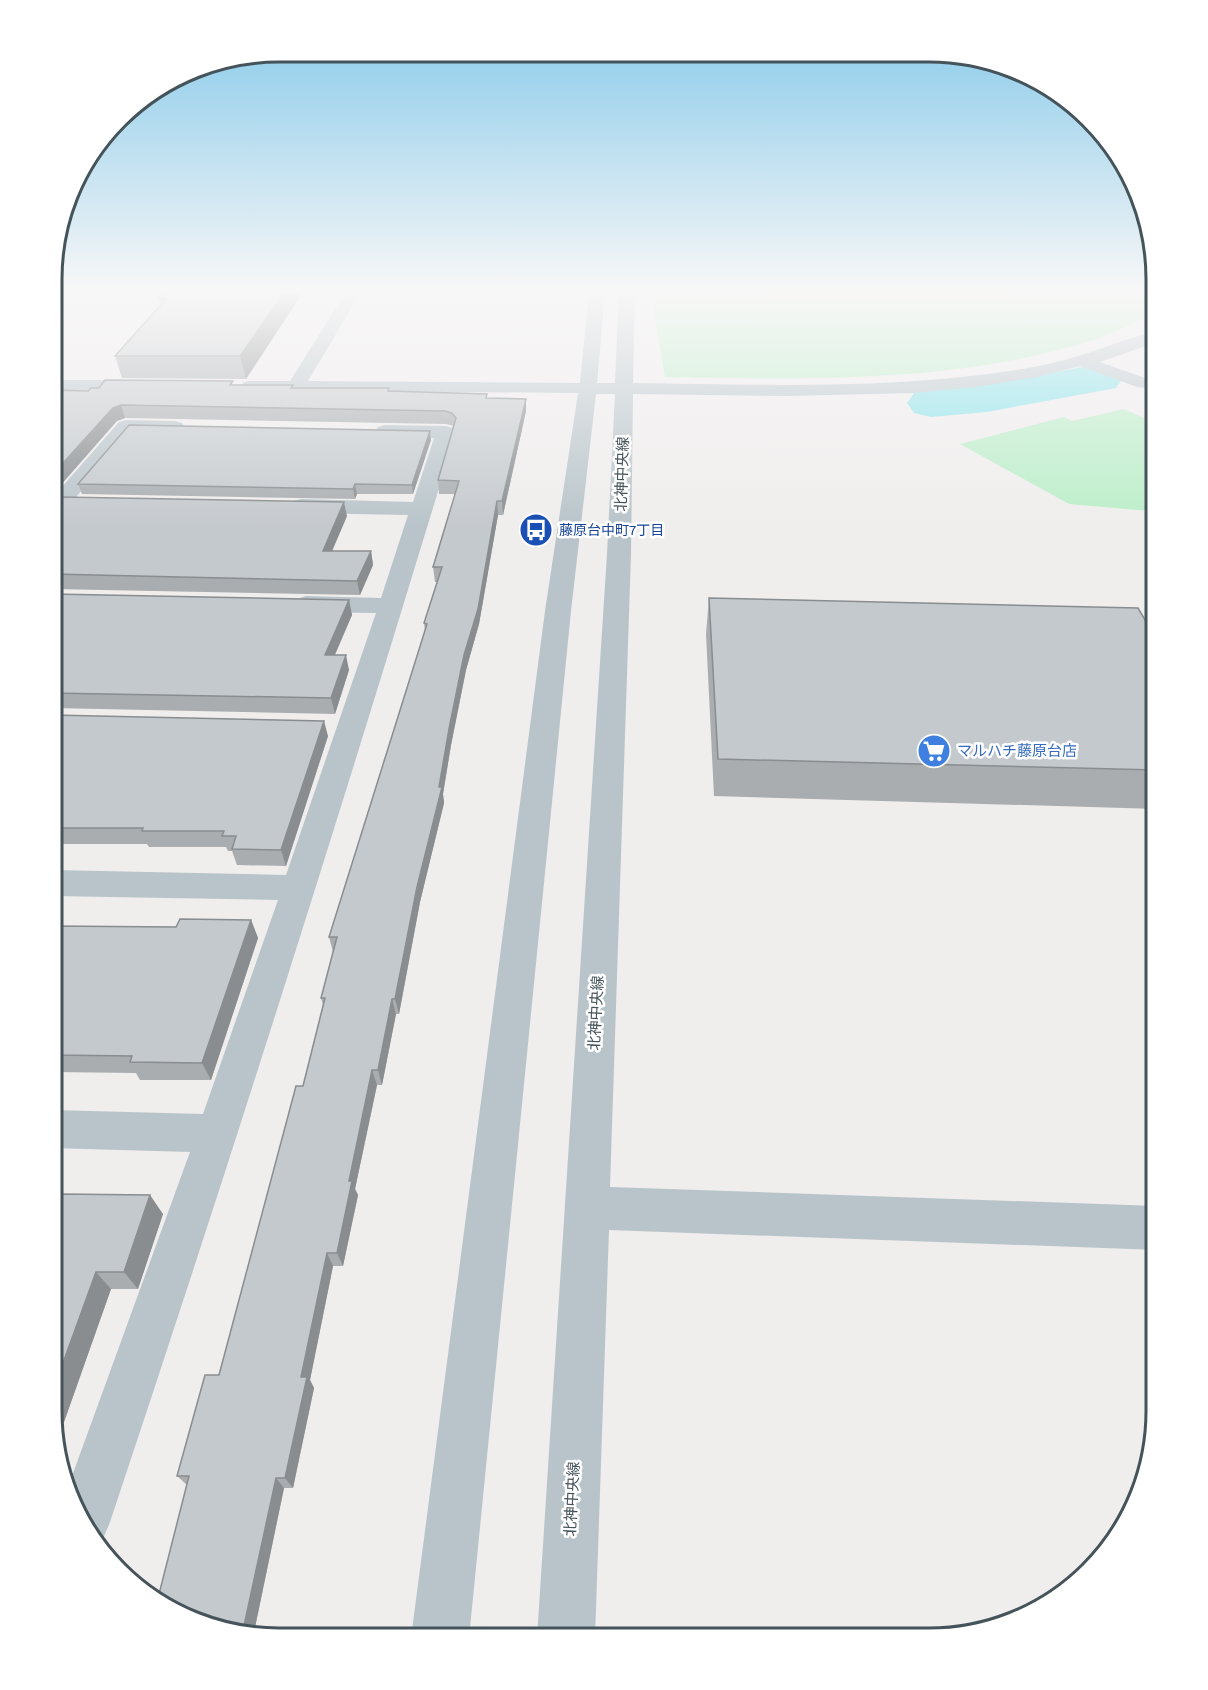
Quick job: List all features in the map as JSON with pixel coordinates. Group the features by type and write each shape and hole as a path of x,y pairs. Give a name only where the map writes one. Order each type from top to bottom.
{"street":[{"path":"296,386 305,371"},
{"path":"604,371 606,388"},
{"path":"441,1628 558,611 610,371"},
{"path":"237,386 860,390 965,382 1031,371"},
{"path":"1109,371 1147,383"},
{"path":"62,385 165,385"},
{"name":"北神中央線","path":"566,1628 618,566 606,388"},
{"path":"62,499 126,426 197,427"},
{"path":"83,1505 217,1134 299,888 342,725 391,606 446,432 363,430"},
{"path":"62,505 83,503"},
{"path":"282,506 422,508"},
{"path":"286,603 391,606"},
{"path":"62,883 299,888"},
{"path":"62,1129 217,1134"},
{"path":"586,1208 1147,1228"}],"green space":[{"path":"664,371 941,371 825,378 665,377"},
{"path":"1124,409 1147,419 1147,511 1069,504 960,444 1064,417 1072,421"}],"building":[{"path":"105,380 233,381 230,385 293,385 291,388 389,388 388,391 487,394 486,398 526,399 502,501 497,501 478,609 464,655 449,729 439,787 442,787 417,887 395,999 392,999 378,1070 372,1070 337,1253 327,1253 301,1377 307,1377 285,1478 276,1478 244,1626 195,1612 159,1593 189,1476 177,1476 205,1375 219,1375 296,1086 303,1086 325,998 321,998 337,937 329,937 427,624 424,623 442,567 433,567 459,481 438,480 456,418 452,413 445,411 121,405 113,408 62,464 62,390 88,391 91,388 99,388"},
{"path":"129,425 430,431 412,485 355,484 353,489 78,484"},
{"path":"62,497 344,502 323,551 371,551 357,581 62,574"},
{"path":"62,594 349,600 325,655 346,655 331,698 62,693"},
{"name":"マルハチ藤原台店","path":"709,598 1138,608 1147,623 1147,770 718,759"},
{"path":"62,715 324,721 281,850 232,849 236,836 222,836 224,831 142,831 143,828 62,828"},
{"path":"180,919 251,920 202,1063 130,1062 132,1056 62,1055 62,926 176,927"},
{"path":"62,1194 150,1195 124,1272 96,1272 62,1366"}],"waterway":[{"path":"931,403 987,398 1100,378"}],"place":[{"name":"藤原台中町7丁目","path":"536,530"},
{"name":"マルハチ藤原台店","path":"934,751"}]}
